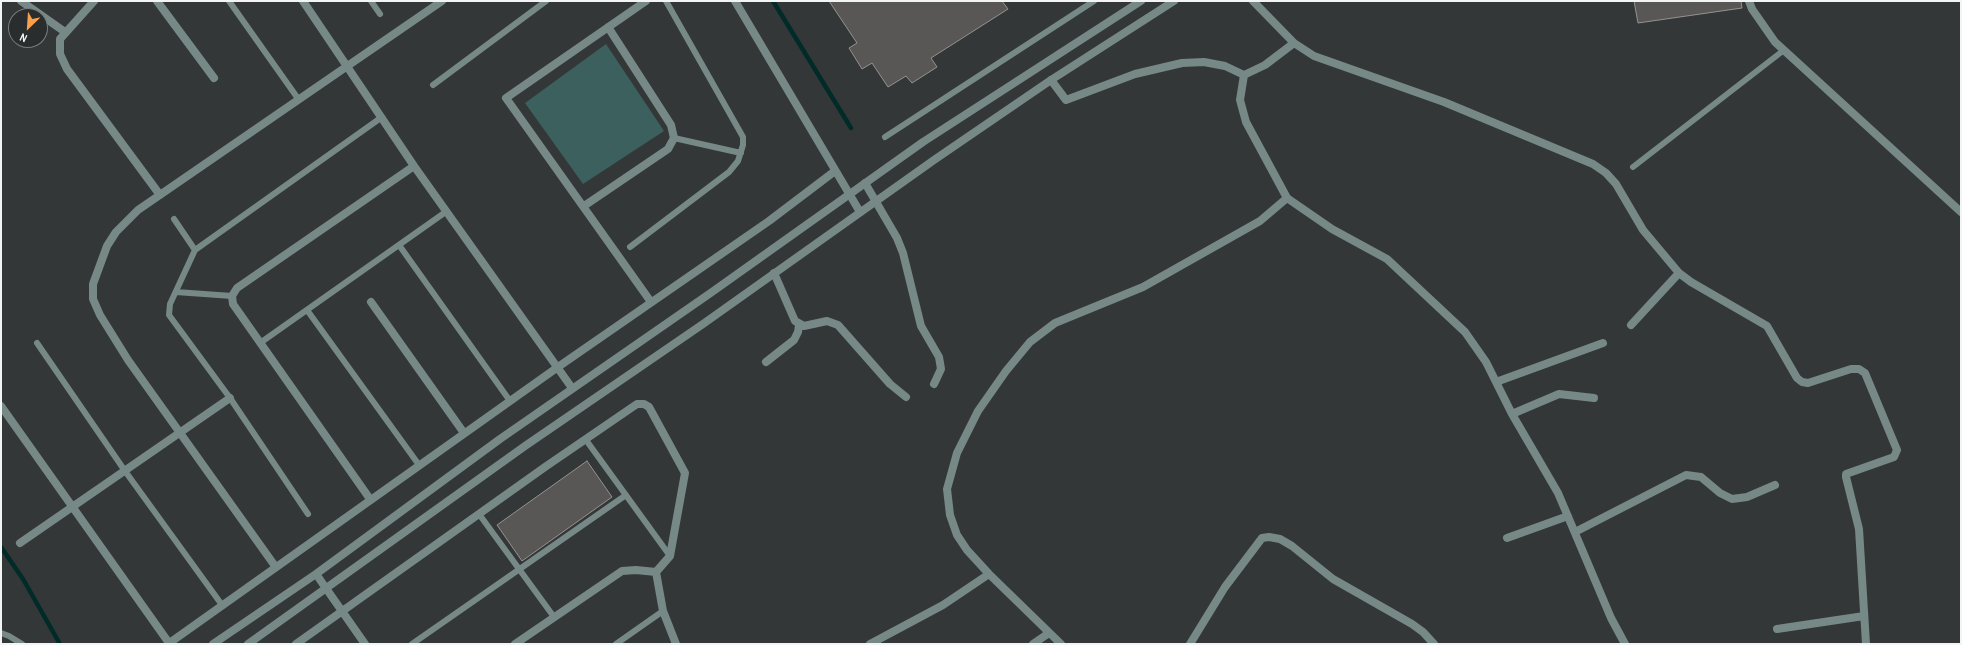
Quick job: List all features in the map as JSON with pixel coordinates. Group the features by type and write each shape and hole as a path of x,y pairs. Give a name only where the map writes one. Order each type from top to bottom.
{"street":[{"path":"21,1 65,32"},
{"path":"94,1 60,39 60,54 67,69 160,195"},
{"path":"157,1 214,78"},
{"path":"303,1 414,166 572,388"},
{"path":"275,566 128,360 100,315 93,299 93,284 107,246 116,232 138,210 348,67 441,1"},
{"path":"646,1 506,98 651,302"},
{"path":"735,1 860,212"},
{"path":"213,644 316,574 414,500 572,388 718,288 923,142 1141,1"},
{"path":"248,644 525,446 860,212 1051,80 1174,1"},
{"path":"1253,1 1294,43 1314,56 1444,102 1593,164 1606,173 1616,184 1643,230 1679,273 1691,282 1767,326 1797,378 1802,382 1808,383 1851,369 1859,369 1865,373 1897,450 1894,457 1846,474 1859,529 1866,644"},
{"path":"1749,1 1752,9 1776,42 1784,50 1961,212"},
{"path":"584,206 668,148 674,138 671,125 608,27"},
{"path":"1244,75 1265,64 1294,43"},
{"path":"1051,80 1066,100 1135,74 1182,63 1204,62 1225,66 1244,75"},
{"path":"1244,75 1240,100 1246,122 1287,198 1332,229 1392,264 1465,332 1486,362 1512,414 1558,493 1611,618 1625,644"},
{"path":"370,499 232,304 232,296 237,288 414,166"},
{"path":"1,406 168,644 418,465 769,221 835,171"},
{"path":"865,183 903,253 921,326 939,357 941,369 934,384"},
{"path":"1062,644 989,574 967,550 957,536 950,516 948,489 957,453 978,410 1006,371 1030,342 1055,324 1143,287 1260,221 1287,198"},
{"path":"774,273 792,317 799,325 808,325 827,321 838,325 890,384 906,397"},
{"path":"1631,325 1679,273"},
{"path":"371,302 464,433"},
{"path":"766,362 794,340 798,332 799,325"},
{"path":"1496,382 1603,344"},
{"path":"1512,414 1559,394 1594,398"},
{"path":"20,543 180,434 230,398"},
{"path":"296,644 637,404 644,404 649,407 685,473 670,556 656,572"},
{"path":"1575,532 1686,475 1701,477 1720,493 1732,499 1747,497 1775,485"},
{"path":"1506,538 1568,516"},
{"path":"1190,644 1225,587 1262,538 1268,537 1280,539 1292,546 1333,579 1412,624 1423,632 1434,644"},
{"path":"516,644 622,571 656,572"},
{"path":"656,572 663,612 676,644"},
{"path":"316,574 365,644"},
{"path":"870,644 949,601 989,574"},
{"path":"1777,629 1864,616"},
{"path":"1033,644 1049,633"}],"lane":[{"path":"230,1 299,100"},
{"path":"371,1 380,14"},
{"path":"433,85 546,1"},
{"path":"630,247 729,172 738,161 741,153 743,137 666,1"},
{"path":"885,137 1094,1"},
{"path":"1633,167 1784,50"},
{"path":"308,514 230,398 169,315 170,304 195,250 382,117"},
{"path":"674,138 741,153"},
{"path":"260,343 447,211"},
{"path":"174,219 195,250"},
{"path":"399,245 510,401"},
{"path":"176,292 232,296"},
{"path":"307,310 418,465"},
{"path":"37,343 222,605"},
{"path":"586,440 670,556"},
{"path":"412,644 626,495"},
{"path":"479,514 554,617"},
{"path":"616,644 663,612"},
{"path":"1,633 22,644"}],"shaded area":[{"path":"606,44 664,131 583,184 525,103"}],"building":[{"path":"829,1 1002,1 1008,9 931,58 937,67 912,83 906,76 888,87 872,63 862,69 849,48 857,43"},
{"path":"1634,1 1741,1 1742,8 1638,23"},
{"path":"587,461 612,497 522,561 497,525"}],"waterway":[{"path":"773,1 851,128"},
{"path":"1,547 23,579 60,644"}]}
